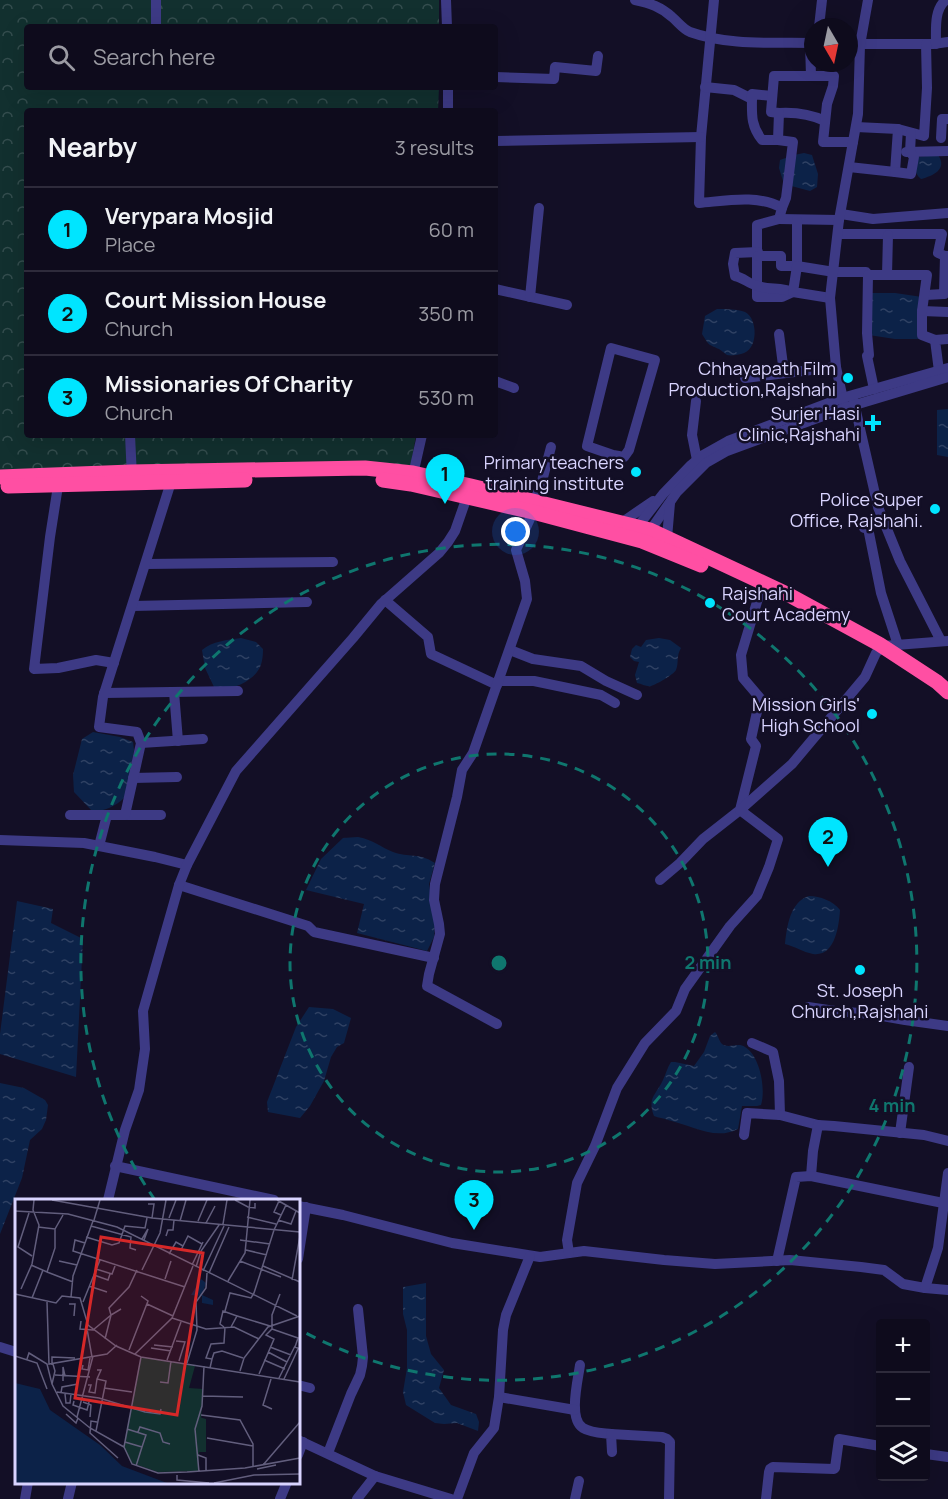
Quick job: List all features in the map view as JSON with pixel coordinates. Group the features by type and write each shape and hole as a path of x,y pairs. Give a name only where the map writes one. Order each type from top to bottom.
{"highway":[{"path":"0,477 131,478 365,468 640,534 668,538 762,588"},
{"path":"0,486 58,486 131,478 171,482 412,478"},
{"path":"534,507 621,523 700,564 789,596 885,648 943,687"}],"street":[{"path":"156,0 156,24"},
{"path":"447,0 447,24"},
{"path":"635,0 658,6 687,31 710,38 734,42 804,43"},
{"path":"714,0 701,137 699,202 746,199 774,203 780,213 797,220 798,218 840,217 873,219 948,213"},
{"path":"820,18 822,0"},
{"path":"858,30 867,0"},
{"path":"924,136 931,44 941,4 946,0"},
{"path":"858,44 948,42"},
{"path":"498,77 554,79 555,67 596,71 598,56"},
{"path":"856,72 858,114 840,217 830,298 836,367 878,507 900,561 944,641 885,648"},
{"path":"825,121 813,115 771,112 774,76 834,76 827,104 823,142 853,142"},
{"path":"705,87 734,90 752,99"},
{"path":"448,90 448,108"},
{"path":"772,96 752,94 751,121 762,140 793,142 787,190 780,213 757,225 757,297 782,297 793,292 830,298"},
{"path":"778,140 779,113"},
{"path":"856,127 898,129 924,136 945,138 942,119 948,119"},
{"path":"895,172 898,129"},
{"path":"909,152 911,133"},
{"path":"498,141 701,137"},
{"path":"897,150 948,151"},
{"path":"849,167 911,174 914,157 909,152"},
{"path":"530,297 538,208"},
{"path":"793,292 797,266 797,220"},
{"path":"838,234 942,234 944,238 938,253 947,256 946,294 925,295"},
{"path":"887,275 888,235"},
{"path":"757,286 742,277 735,276 733,264 735,253 781,256 781,266 834,272 866,272 868,275 927,275 922,311 922,335 936,340 948,339"},
{"path":"868,275 867,356 874,389"},
{"path":"498,290 567,305"},
{"path":"922,311 948,312"},
{"path":"779,334 784,374"},
{"path":"936,340 945,372"},
{"path":"611,348 656,360 629,450 624,457 587,446 611,348"},
{"path":"745,378 836,367"},
{"path":"621,523 677,492 706,463 727,451 874,389 945,372"},
{"path":"640,534 697,460 728,441 945,372"},
{"path":"498,382 514,388"},
{"path":"696,401 692,435 697,460"},
{"path":"130,438 131,478"},
{"path":"412,478 421,438"},
{"path":"497,1024 427,986 440,934 434,900 435,884 462,770 473,753 526,599 525,581 516,550 534,507 551,447"},
{"path":"125,815 141,743 137,732 99,726 104,693 171,482"},
{"path":"58,486 34,669 58,668 96,660 114,663"},
{"path":"108,1199 124,1130 139,1090 145,1049 143,1011 179,885 187,866 236,771 385,600 448,542 455,531 469,492"},
{"path":"667,498 668,538"},
{"path":"660,880 680,863 703,838 740,810 792,764 865,677 885,648 881,593 868,528 864,528"},
{"path":"146,564 333,562"},
{"path":"740,810 756,746 751,739 760,698 743,678 741,655 762,588"},
{"path":"385,600 428,637 431,654 498,683 534,681 601,695 615,703"},
{"path":"133,606 307,602"},
{"path":"510,650 533,659 581,666 606,681 637,695"},
{"path":"104,693 238,691"},
{"path":"174,692 178,741"},
{"path":"141,743 203,739"},
{"path":"133,778 177,777"},
{"path":"569,1253 567,1240 577,1183 595,1146 616,1088 645,1043 676,1011 685,989 730,926 757,896 769,867 778,839 740,810"},
{"path":"70,815 161,815"},
{"path":"99,846 106,815"},
{"path":"0,840 84,843 155,857 187,866"},
{"path":"179,885 308,926 314,933 434,958"},
{"path":"808,1007 948,1026"},
{"path":"752,1043 773,1053 779,1081 780,1116"},
{"path":"900,1133 909,1067"},
{"path":"744,1134 747,1113 780,1116 818,1125 924,1135 948,1141"},
{"path":"811,1176 818,1125"},
{"path":"115,1166 269,1199"},
{"path":"925,1288 938,1248 948,1173"},
{"path":"777,1261 796,1177 811,1176 944,1203"},
{"path":"300,1233 302,1207 344,1215 452,1243 530,1256 540,1257 584,1251 715,1264 790,1260 884,1270 903,1284 948,1290"},
{"path":"457,1499 474,1453 494,1428 500,1397 503,1330 506,1315 530,1256"},
{"path":"328,1453 362,1366 358,1309"},
{"path":"0,1347 15,1353"},
{"path":"580,1365 575,1410 578,1423 590,1431 667,1439 669,1442 669,1499"},
{"path":"500,1397 575,1410"},
{"path":"611,1434 612,1452"},
{"path":"766,1499 769,1472 773,1467 834,1469 839,1439 876,1445"},
{"path":"301,1441 375,1476 451,1499"},
{"path":"930,1455 948,1457"},
{"path":"357,1499 375,1476"},
{"path":"575,1499 579,1481"},
{"path":"26,1499 28,1484"},
{"path":"68,1499 72,1484"},
{"path":"280,1499 286,1484"}],"green space":[{"path":"0,0 439,0 439,24 24,24 24,90 439,90 438,108 24,108 24,438 416,438 411,465 0,470"}],"water":[{"path":"804,153 812,155 818,174 817,187 810,191 784,184 779,168 780,160"},
{"path":"938,155 941,164 938,171 921,179 915,166 917,157"},
{"path":"870,293 895,293 922,297 919,339 895,339 869,335"},
{"path":"717,309 739,310 749,315 755,334 754,341 747,352 727,355 707,342 702,334 705,316"},
{"path":"948,409 948,457 937,455 937,410"},
{"path":"241,638 256,642 263,649 259,670 237,686 214,687 205,668 202,650 215,643"},
{"path":"659,638 670,640 681,648 676,670 651,686 637,683 635,675 639,662 630,657 632,649 636,645 641,647 646,640"},
{"path":"93,732 133,742 134,750 125,797 110,808 93,812 74,792 73,775 82,739"},
{"path":"358,837 393,852 424,857 435,863 429,884 435,924 434,937 427,951 357,933 364,904 306,890 321,859 343,838"},
{"path":"809,896 826,900 840,910 831,946 820,954 809,953 785,944 788,922 794,909"},
{"path":"17,901 53,909 51,923 83,939 76,1077 0,1054 0,1034"},
{"path":"309,1007 333,1009 351,1018 344,1043 337,1047 331,1057 324,1081 310,1106 300,1118 268,1112 267,1102 296,1027"},
{"path":"715,1032 722,1044 745,1047 755,1058 761,1073 763,1090 761,1105 742,1106 738,1129 721,1133 703,1131 654,1116 651,1105 653,1097 668,1066 671,1062 675,1062 694,1066 704,1052 710,1036"},
{"path":"0,1083 24,1088 45,1100 48,1105 42,1129 30,1140 22,1178 0,1234"},
{"path":"426,1283 426,1336 431,1354 444,1370 439,1388 451,1405 476,1414 479,1422 478,1431 457,1423 435,1423 406,1405 403,1392 407,1368 407,1330 403,1314 403,1287"}],"place":[{"name":"Chhayapath Film Production,Rajshahi","path":"848,378"},
{"name":"Surjer Hasi Clinic,Rajshahi","path":"873,423"},
{"name":"Primary teachers training institute","path":"636,472"},
{"name":"Verypara Mosjid","path":"445,504"},
{"name":"Police Super Office, Rajshahi.","path":"935,509"},
{"name":"Rajshahi Court Academy","path":"710,603"},
{"name":"Mission Girls' High School","path":"872,714"},
{"name":"Court Mission House","path":"828,867"},
{"name":"St. Joseph Church,Rajshahi","path":"860,970"},
{"name":"Missionaries Of Charity","path":"474,1230"}]}
